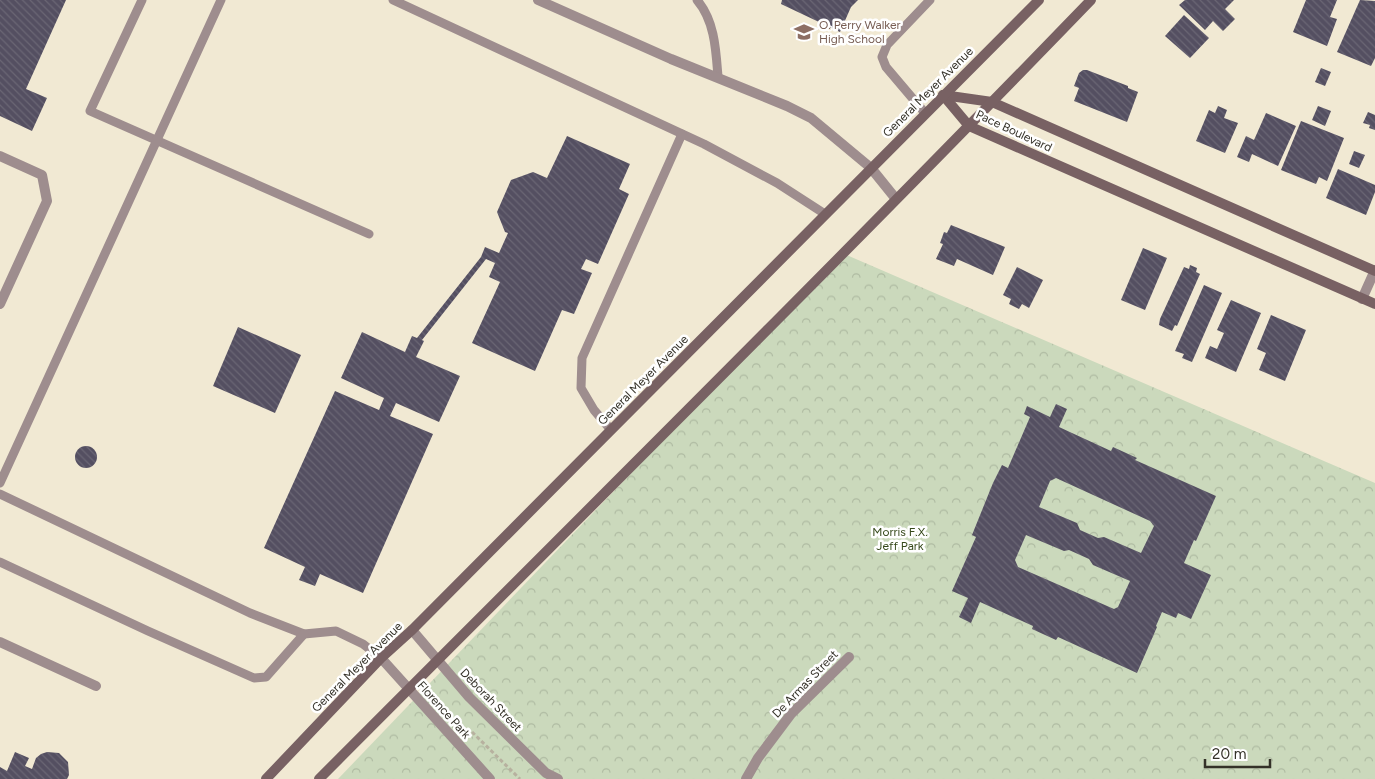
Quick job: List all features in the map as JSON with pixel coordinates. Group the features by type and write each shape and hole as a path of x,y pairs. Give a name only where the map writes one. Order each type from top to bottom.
{"main road":[{"name":"General Meyer Avenue","path":"266,779 381,658 412,630 1039,0"},
{"path":"319,779 969,126 1091,0"},
{"name":"Pace Boulevard","path":"943,95 992,102 1375,271"},
{"name":"Pace Boulevard","path":"943,95 969,126 1375,304"}],"street":[{"path":"538,0 553,3 671,59 718,77 812,118 871,168 896,199"},
{"path":"0,156 42,175 47,201 0,304"},
{"path":"1362,299 1375,271"},
{"name":"Deborah Street","path":"412,630 469,697 546,773 558,779"},
{"path":"0,642 96,686"},
{"name":"De Armas Street","path":"746,779 758,758 791,714 849,657"},
{"name":"Florence Park","path":"381,658 490,779"}],"lane":[{"path":"142,0 90,111 369,234"},
{"path":"0,484 221,0"},
{"path":"392,0 682,134 776,183 825,214"},
{"path":"697,0 709,21 716,49 718,77"},
{"path":"925,113 886,67 882,58 887,45 930,0"},
{"path":"611,430 594,410 581,388 582,358 682,134"},
{"path":"0,494 250,613 304,634 336,630 363,644 381,658"},
{"path":"0,562 254,678 266,677 304,634"}],"path":[{"path":"466,727 520,779"}],"green space":[{"name":"Morris F.X. Jeff Park","path":"842,253 1375,483 1375,779 338,779"}],"building":[{"path":"0,0 66,0 26,89 47,98 32,131 0,116"},
{"path":"782,0 858,0 851,7 840,32 781,4"},
{"path":"1185,0 1234,0 1225,9 1235,19 1223,31 1213,21 1205,30 1179,5"},
{"path":"1306,0 1337,0 1330,17 1337,19 1327,46 1293,32"},
{"path":"1360,0 1375,1 1375,58 1371,66 1337,52"},
{"path":"1184,15 1209,38 1190,58 1165,36"},
{"path":"1321,68 1331,72 1325,86 1315,82"},
{"path":"1083,70 1128,86 1128,88 1138,92 1127,122 1074,101 1079,88 1074,86 1079,73"},
{"path":"1218,106 1227,110 1224,118 1238,123 1225,153 1196,141 1209,110 1215,113"},
{"path":"1318,106 1331,111 1325,126 1312,120"},
{"path":"1368,112 1375,115 1375,130 1369,128 1370,125 1363,123"},
{"path":"1266,113 1296,126 1278,166 1252,154 1249,162 1237,157 1246,136 1254,140"},
{"path":"1301,121 1344,138 1327,181 1319,177 1316,184 1281,170"},
{"path":"567,136 630,164 619,189 629,194 598,264 586,259 581,269 592,273 574,314 562,310 535,371 472,343 500,282 489,277 495,263 486,259 422,340 424,341 416,357 460,376 439,422 396,403 390,416 433,434 363,593 320,574 315,586 299,580 305,567 264,548 335,391 379,410 384,398 341,378 362,332 405,352 412,336 417,338 481,257 485,247 499,253 508,233 505,232 497,212 511,180 533,172 547,178"},
{"path":"1354,151 1365,155 1359,168 1349,164"},
{"path":"1338,169 1375,185 1375,192 1366,215 1326,198"},
{"path":"951,225 1005,247 993,275 957,259 954,266 936,259 943,244 940,243 944,232 947,233"},
{"path":"1143,248 1167,258 1145,310 1121,300"},
{"path":"1190,265 1197,268 1196,272 1200,274 1177,326 1175,325 1172,331 1159,325 1160,319 1184,267 1189,269"},
{"path":"1017,267 1043,280 1029,308 1022,304 1019,309 1009,304 1011,299 1003,295"},
{"path":"1204,285 1222,293 1192,362 1182,358 1184,354 1175,351"},
{"path":"1231,300 1261,313 1236,372 1205,358 1210,346 1217,349 1224,333 1217,330"},
{"path":"1271,315 1306,330 1285,381 1259,370 1266,353 1257,349"},
{"path":"238,327 301,355 275,413 213,386"},
{"path":"1056,404 1067,409 1059,427 1111,451 1113,447 1137,458 1135,460 1216,496 1184,563 1211,575 1191,619 1178,613 1176,618 1162,612 1137,673 1058,637 1056,640 1032,629 1033,626 980,602 971,623 959,617 968,598 952,591 976,537 972,535 993,483 1002,465 1008,468 1030,417 1024,414 1027,406 1050,417","holes":["1056,478 1150,521 1154,526 1141,553 1104,537 1098,538 1080,530 1077,523 1039,507 1050,481","1026,535 1064,551 1069,550 1089,559 1093,565 1130,581 1118,607 1114,609 1018,567 1015,560"]},
{"path":"82,446 90,446 97,453 97,461 90,468 82,468 75,461 75,453"},
{"path":"15,752 29,758 25,766 32,769 36,758 41,754 47,752 59,753 68,762 69,775 67,779 0,779 0,767 7,771"}],"place":[{"name":"O. Perry Walker High School","path":"804,32"}]}
